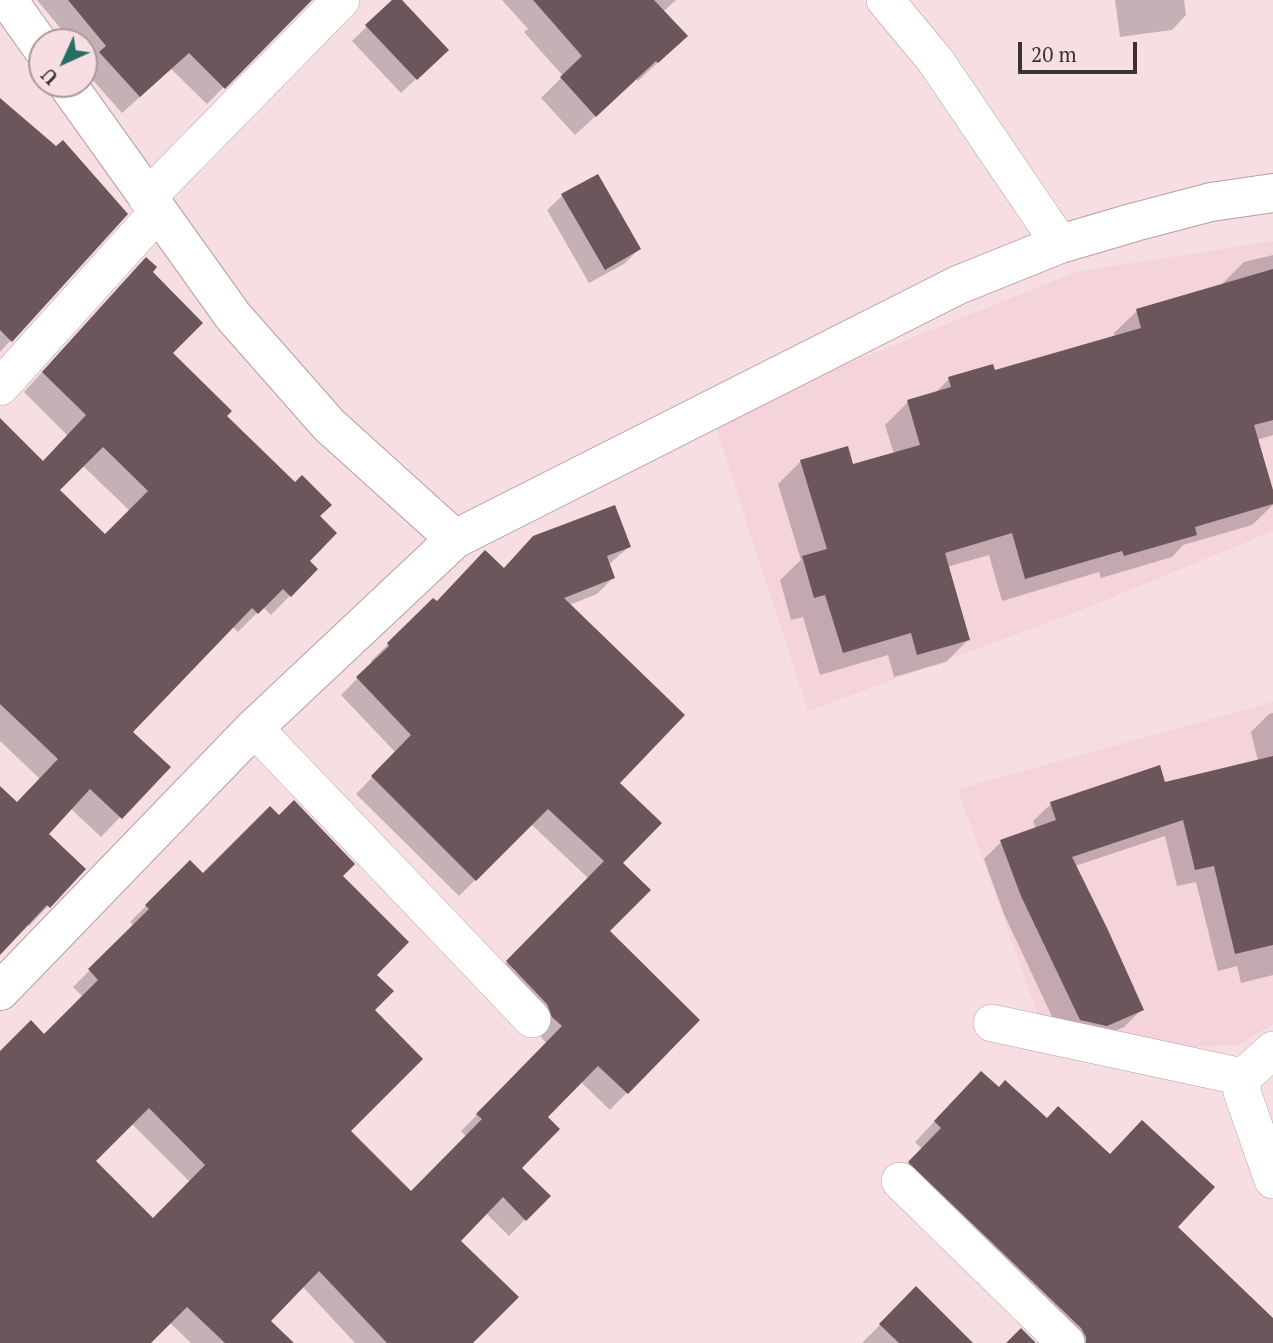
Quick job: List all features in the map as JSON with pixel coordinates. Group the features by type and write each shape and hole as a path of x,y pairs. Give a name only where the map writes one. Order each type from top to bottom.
{"street":[{"path":"8,0 28,28"},
{"path":"0,387 153,205 341,0"},
{"path":"885,0 935,60 1060,244"},
{"path":"77,98 233,316 329,425 455,539"},
{"path":"0,991 254,728 455,539 958,285 1060,244 1211,202 1273,193"},
{"path":"254,728 532,1019"},
{"path":"992,1023 1243,1077"},
{"path":"1273,1050 1243,1077 1242,1092 1273,1180"},
{"path":"900,1181 1066,1343"}],"shaded area":[{"path":"1273,241 1273,531 1074,613 808,711 713,418 1076,272"},
{"path":"1273,702 1273,1024 1236,1046 1050,1049 958,789"}],"building":[{"path":"68,0 312,0 225,89 189,53 140,97 99,52 106,46 98,36 98,28 91,28"},
{"path":"392,0 402,0 449,50 417,80 365,25"},
{"path":"533,0 654,0 688,36 658,63 656,61 596,117 560,77 582,56"},
{"path":"0,98 56,146 63,140 128,214 12,342 0,330"},
{"path":"598,174 641,249 605,270 561,194"},
{"path":"146,257 157,267 153,272 203,323 173,353 232,411 227,416 295,482 302,475 332,505 320,516 337,533 310,561 318,569 291,597 283,589 258,614 252,608 133,732 171,767 122,819 90,789 49,834 86,869 50,908 47,905 0,955 0,786 17,802 58,759 0,704 0,418 43,461 86,415 42,372","holes":["103,447 148,491 105,534 60,490"]},
{"path":"1273,269 1273,420 1254,425 1273,490 1273,504 1195,527 1197,535 1124,556 1122,551 1025,579 1012,533 945,553 970,640 917,655 911,633 843,653 825,595 814,598 802,556 827,549 800,460 848,446 853,464 920,445 907,400 951,387 948,377 993,364 995,370 1141,328 1136,309"},
{"path":"615,505 631,547 607,556 615,578 564,598 685,715 620,783 662,823 623,863 651,890 610,931 700,1020 628,1094 598,1066 548,1117 560,1129 522,1168 551,1196 526,1221 503,1197 461,1241 519,1297 473,1343 387,1343 319,1271 271,1321 294,1343 225,1343 187,1307 151,1343 0,1343 0,1051 31,1020 44,1034 98,980 88,969 149,909 145,905 190,860 203,873 270,806 279,815 294,800 355,864 343,876 409,942 377,975 394,991 375,1010 423,1059 351,1131 411,1191 482,1119 476,1114 562,1026 552,1017 547,1004 506,961 604,861 548,809 476,881 371,776 411,735 356,677 433,598 437,601 485,550 504,568 533,536","holes":["149,1108 205,1165 153,1218 96,1161"]},
{"path":"1273,756 1273,945 1235,954 1214,866 1195,870 1183,820 1072,857 1144,1010 1107,1026 1080,1020 1021,896 1000,840 1056,820 1050,802 1160,765 1165,782"},
{"path":"981,1071 999,1087 1005,1080 1047,1118 1058,1106 1110,1154 1142,1120 1215,1187 1178,1227 1273,1318 1273,1343 1086,1343 1081,1328 908,1162 941,1128 934,1121"},
{"path":"916,1286 973,1343 899,1343 879,1324"},
{"path":"1021,1328 1036,1343 1006,1343"}]}
